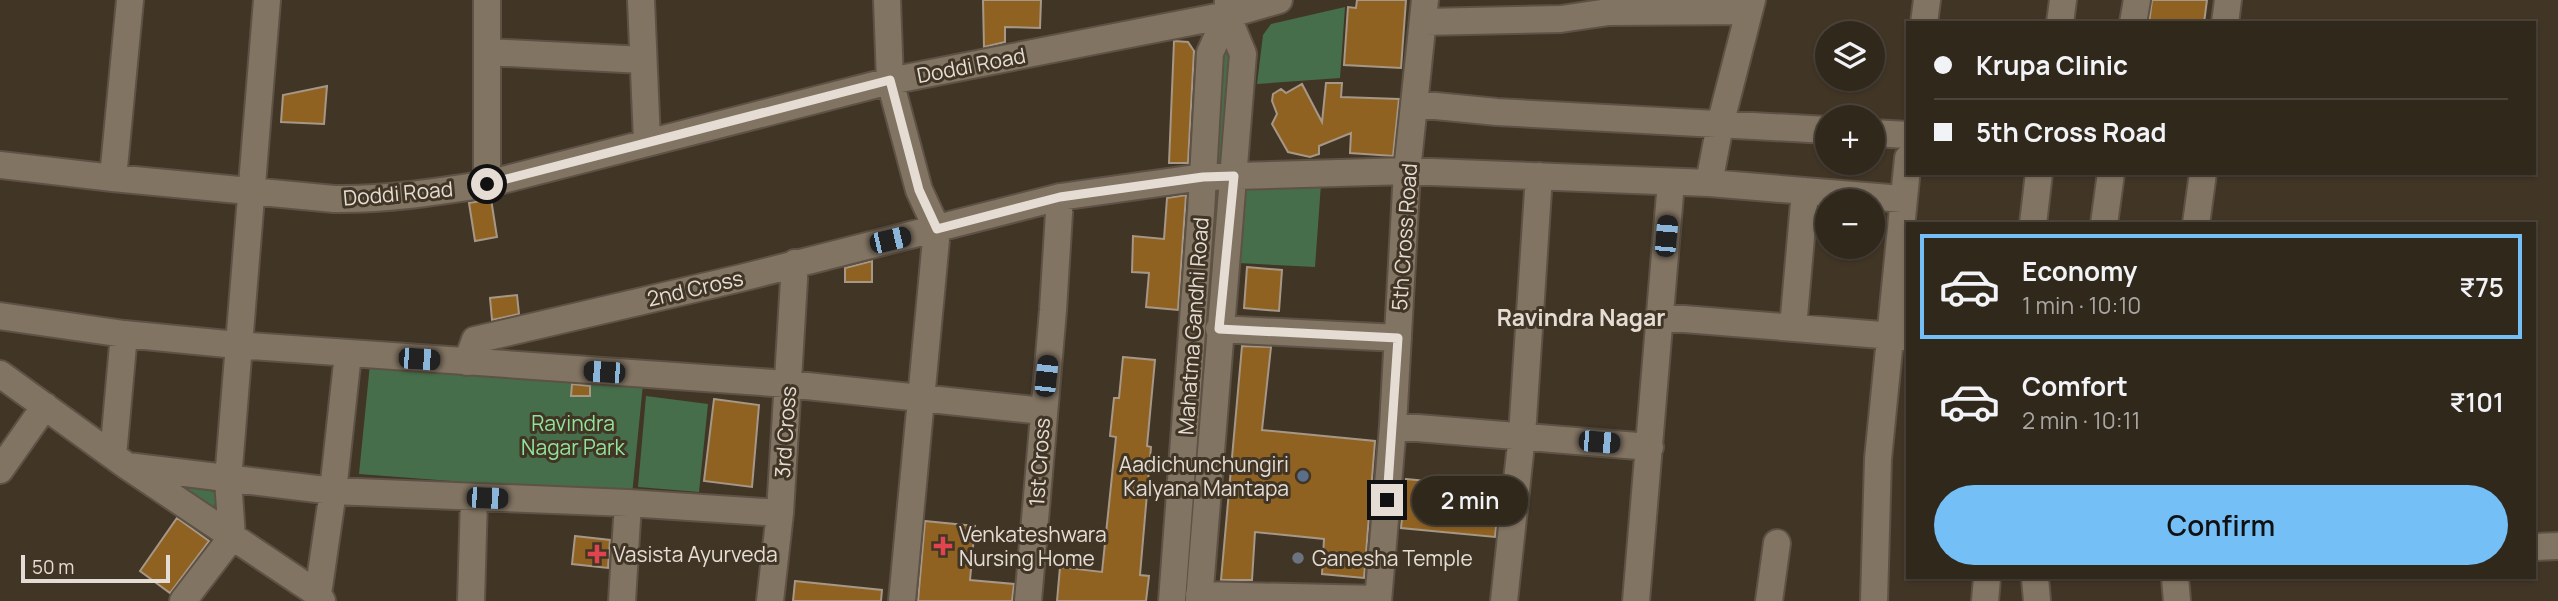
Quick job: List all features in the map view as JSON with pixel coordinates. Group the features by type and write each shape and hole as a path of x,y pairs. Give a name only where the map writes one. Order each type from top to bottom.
{"street":[{"path":"113,178 130,0"},
{"path":"183,601 232,537 228,480 267,0"},
{"path":"487,0 487,184"},
{"path":"641,0 647,141"},
{"path":"887,0 890,80 919,190 937,229 902,601"},
{"name":"Doddi Road","path":"0,165 253,192 359,199 487,184 890,80 1228,8 1279,0"},
{"path":"1924,21 1927,0"},
{"path":"2060,21 2063,0"},
{"path":"2133,21 2137,0"},
{"path":"2225,21 2228,0"},
{"path":"1425,11 1561,19 1609,12 1751,6 1720,125 1709,184"},
{"name":"Mahatma Gandhi Road","path":"1199,598 1242,54 1228,8"},
{"name":"Mahatma Gandhi Road","path":"1172,601 1210,53 1228,8"},
{"name":"5th Cross Road","path":"1378,600 1393,426 1407,171 1425,11"},
{"path":"487,52 643,60"},
{"path":"1415,104 1497,113 1815,129"},
{"path":"1885,134 1906,135"},
{"name":"2nd Cross","path":"467,362 475,340 741,278 1060,197 1203,177 1407,171 1709,184 1902,200"},
{"path":"1874,601 1878,459 1898,337 1902,200 1906,172"},
{"path":"2033,222 2039,175"},
{"path":"2104,222 2111,175"},
{"path":"2196,222 2203,175"},
{"path":"1504,601 1522,435 1539,176"},
{"path":"1636,601 1671,182"},
{"path":"1793,328 1805,191"},
{"name":"1st Cross","path":"1028,601 1060,197"},
{"name":"3rd Cross","path":"770,601 780,513 795,263"},
{"path":"0,316 124,334 237,345 788,384 1043,411"},
{"path":"1659,317 1898,337"},
{"path":"1219,329 1398,338"},
{"path":"120,461 124,334"},
{"path":"0,374 120,461 320,597 348,354"},
{"path":"0,470 45,406"},
{"path":"1393,426 1650,447"},
{"path":"120,461 228,480 333,491 628,503 780,513"},
{"path":"471,601 474,498"},
{"path":"622,601 628,503"},
{"path":"1178,517 1205,520"},
{"path":"1769,601 1777,543"},
{"path":"2536,547 2558,545"},
{"path":"1985,601 1987,579"},
{"path":"2035,579 2037,601"},
{"path":"2175,579 2177,601"},
{"path":"1199,598 1378,600"}],"green space":[{"path":"1345,7 1340,78 1257,84 1263,35 1271,24"},
{"path":"1220,50 1231,50 1225,165 1212,165"},
{"path":"1212,184 1223,184 1194,509 1185,509"},
{"path":"1321,184 1315,267 1239,263 1246,186"},
{"name":"Ravindra Nagar Park","path":"370,364 643,384 632,495 359,474"},
{"path":"646,396 708,404 699,492 638,487"},
{"path":"177,486 216,492 214,512"}],"building":[{"path":"983,0 1041,0 1040,28 1005,27 1005,42 984,47"},
{"path":"1357,0 1406,0 1401,68 1344,65 1348,7 1356,8"},
{"path":"2152,0 2207,0 2204,21 2149,21"},
{"path":"1174,41 1188,42 1194,51 1188,163 1169,163"},
{"path":"1326,83 1342,83 1341,97 1399,99 1393,156 1350,153 1351,133 1319,146 1319,154 1310,157 1288,152 1272,124 1277,114 1272,101 1273,94 1281,89 1286,93 1302,84 1322,122"},
{"path":"327,86 324,124 281,122 283,95"},
{"path":"1186,195 1178,310 1146,307 1149,273 1132,272 1133,236 1164,239 1167,198"},
{"path":"491,199 497,237 475,241 469,203"},
{"path":"872,261 872,282 845,282 845,268"},
{"path":"1247,267 1282,270 1279,311 1244,308"},
{"path":"517,295 519,314 492,320 490,298"},
{"path":"1242,346 1271,347 1262,430 1375,441 1364,578 1322,574 1324,539 1255,532 1252,580 1221,580"},
{"path":"1123,357 1155,360 1140,575 1149,576 1146,601 1057,601 1060,567 1102,572 1116,437 1110,436 1114,398 1119,398"},
{"path":"572,384 590,386 590,396 571,396"},
{"path":"714,399 759,405 752,487 704,481"},
{"path":"1406,479 1500,488 1495,537 1401,528"},
{"path":"177,518 209,541 170,593 140,571"},
{"path":"925,521 975,526 970,580 1014,584 1012,601 918,601"},
{"path":"575,536 610,540 608,568 572,564"},
{"path":"795,581 882,590 881,601 793,601"}],"place":[{"name":"Aadichunchungiri Kalyana Mantapa","path":"1303,476"},
{"name":"Venkateshwara Nursing Home","path":"943,546"},
{"name":"Vasista Ayurveda","path":"597,554"},
{"name":"Ganesha Temple","path":"1298,558"}],"district":[{"name":"Ravindra Nagar","path":"1581,317"}],"route":[{"path":"487,184 890,80 919,190 937,229 1060,197 1203,177 1234,176 1219,329 1398,338 1387,500"}]}
